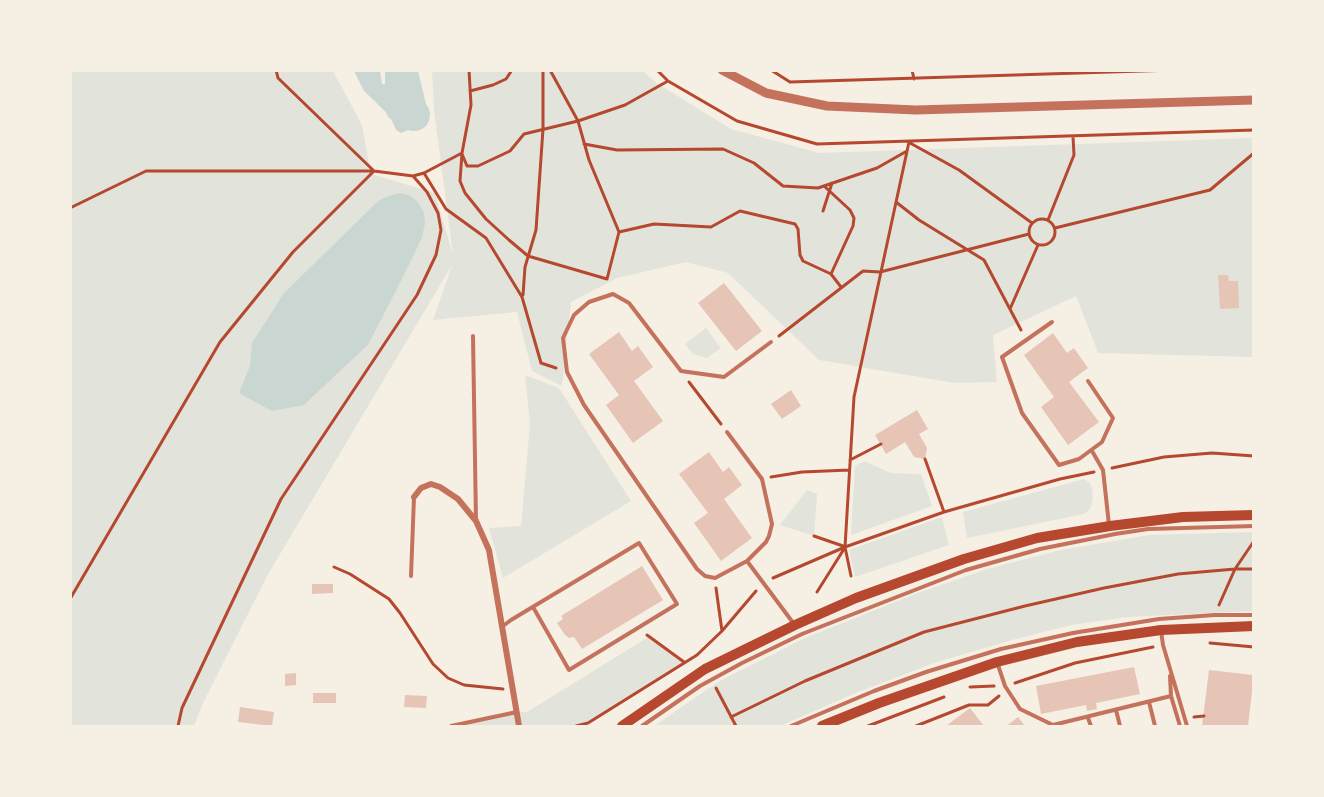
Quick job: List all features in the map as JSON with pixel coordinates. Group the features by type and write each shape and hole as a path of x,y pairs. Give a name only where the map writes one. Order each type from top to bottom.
{"main road":[{"path":"622,726 705,669 795,625 855,598 964,559 1037,538 1110,526 1184,517 1254,515"},
{"path":"822,726 879,703 997,662 1077,642 1161,630 1254,626"}],"street":[{"path":"722,70 766,93 827,106 916,110 1254,100"},
{"path":"414,497 421,488 431,484 440,487 458,499 476,521 489,550 519,726"}],"lane":[{"path":"727,432 762,479 772,529 766,542 747,561 715,578 705,576 698,569 584,405 567,372 563,338 574,315 589,302 614,294 629,303 681,371 724,377 771,342"},
{"path":"1052,321 1002,357 1022,413 1059,465 1079,459 1092,451 1102,442 1113,418 1088,381"},
{"path":"473,336 476,521"},
{"path":"1092,451 1103,470 1110,526"},
{"path":"411,576 414,497"},
{"path":"642,726 711,680 792,639 966,570 1040,549 1148,529 1254,526"},
{"path":"503,626 639,543 677,604 569,670 533,608"},
{"path":"747,561 795,625"},
{"path":"791,726 874,691 1001,649 1073,633 1159,619 1254,615"},
{"path":"1161,630 1163,645 1187,726"},
{"path":"997,662 1005,686 1020,709 1053,726 1171,696"},
{"path":"1170,669 1171,696 1180,726"},
{"path":"1149,702 1155,726"},
{"path":"1116,711 1120,726"},
{"path":"451,726 517,712"},
{"path":"1088,718 1091,726"}],"path":[{"path":"276,70 278,78 374,171"},
{"path":"470,70 471,105 462,153 460,181 465,193 486,219 528,256 607,279 619,232 584,144 578,121 550,70"},
{"path":"470,91 506,79 512,70"},
{"path":"522,297 525,267 536,230 543,129 543,70"},
{"path":"657,70 668,81 737,121 818,144 1254,130"},
{"path":"771,70 790,82 1175,70"},
{"path":"912,70 914,79"},
{"path":"462,153 467,166 478,166 510,151 524,134 578,121 625,105 668,81"},
{"path":"1048,220 1074,155 1073,136"},
{"path":"851,576 845,547 854,397 909,142"},
{"path":"909,142 959,170 1032,223"},
{"path":"584,144 617,150 723,148 754,163 783,186 818,188 877,168 907,151"},
{"path":"70,208 146,171 374,171 413,176 424,173 462,153"},
{"path":"1055,228 1210,190 1254,153"},
{"path":"70,599 220,342 293,252 374,171"},
{"path":"424,173 446,209 486,238 522,297 541,363 567,372"},
{"path":"178,726 182,708 281,499 417,295 436,255 441,230 438,213 427,192 413,176"},
{"path":"823,211 832,183"},
{"path":"824,186 850,210 854,218 853,226 831,274"},
{"path":"896,202 919,220 984,260 1027,340"},
{"path":"619,232 654,224 711,227 740,211 795,224 798,229 802,261 831,274 842,287"},
{"path":"1040,219 1048,220 1055,228 1055,234 1051,242 1038,245 1029,234 1032,223 1040,219"},
{"path":"771,342 863,271 880,272 1029,234"},
{"path":"1010,310 1038,245"},
{"path":"681,371 715,416"},
{"path":"850,460 881,444"},
{"path":"576,726 588,723 697,655 722,631 763,583 845,547 944,512 1060,479 1164,457 1212,453 1254,456"},
{"path":"925,459 944,512"},
{"path":"762,479 802,472 849,470"},
{"path":"814,536 845,547"},
{"path":"1217,610 1235,569 1254,541"},
{"path":"817,592 845,547"},
{"path":"334,567 350,574 388,599 400,613 433,664 448,678 464,685 513,690"},
{"path":"731,717 805,681 924,632 1104,588 1178,574 1254,569"},
{"path":"715,578 722,631"},
{"path":"636,629 650,636 684,662"},
{"path":"1206,643 1254,647"},
{"path":"969,687 1005,686 1075,663 1163,645"},
{"path":"711,680 736,726"},
{"path":"916,726 969,705 988,705 998,698 1005,686"},
{"path":"868,726 949,695"}],"shaded area":[{"path":"70,71 333,71 362,125 371,174 435,193 453,255 434,110 432,71 643,71 655,82 731,129 819,153 1253,138 1253,357 1098,353 1076,296 993,335 997,382 955,383 819,360 728,273 686,262 617,278 571,302 562,386 532,371 517,312 433,320 452,265 267,576 203,703 194,726 71,726","holes":["391,195 422,238 368,345 304,405 239,393 284,293 379,200"]},
{"path":"354,71 380,71 382,84 395,85 405,79 404,71 418,71 426,104 414,115 413,123 408,130 401,133 396,130 390,116 364,91"},
{"path":"400,193 409,195 418,202 424,213 422,238 368,345 304,405 272,411 239,393 250,366 252,343 284,293 379,200"},
{"path":"706,328 721,348 707,358 693,354 685,344"},
{"path":"525,375 559,388 631,501 503,578 489,528 521,526 530,424"},
{"path":"864,461 891,473 921,474 932,506 851,535 855,466"},
{"path":"1084,479 1090,483 1093,500 1090,509 1084,514 967,538 963,512"},
{"path":"807,490 817,494 814,536 780,525"},
{"path":"942,517 949,545 855,577 849,550"},
{"path":"1253,532 1253,611 1128,617 1071,625 937,662 853,694 780,726 654,726 718,682 805,638 915,594 987,569 1061,550 1149,535"},
{"path":"650,636 684,662 588,723 576,726 451,726 517,712 527,712"}],"building":[{"path":"1218,275 1228,275 1229,281 1238,281 1239,308 1220,309"},
{"path":"724,283 762,331 736,351 698,303"},
{"path":"619,332 632,351 638,346 653,367 634,381 663,421 633,443 606,405 619,395 589,354"},
{"path":"1053,333 1067,353 1074,348 1088,368 1069,382 1099,422 1068,445 1041,407 1054,397 1024,355"},
{"path":"791,390 801,406 782,419 771,404"},
{"path":"917,410 928,429 919,434 927,448 925,459 914,457 905,442 886,454 875,435"},
{"path":"709,452 723,472 729,467 742,485 724,499 752,538 721,561 694,523 708,513 679,474"},
{"path":"642,566 663,600 582,649 574,637 569,638 565,635 557,623 563,619 561,616"},
{"path":"312,584 333,584 333,593 312,594"},
{"path":"1134,667 1140,694 1096,703 1097,709 1087,711 1086,705 1041,714 1036,686"},
{"path":"1209,670 1254,675 1248,726 1202,726"},
{"path":"296,673 296,685 285,686 285,674"},
{"path":"313,693 336,693 336,703 313,703"},
{"path":"405,695 427,696 426,708 404,707"},
{"path":"240,707 274,712 272,726 238,722"},
{"path":"970,708 984,726 946,726"},
{"path":"1018,717 1025,726 1005,726 1009,724"}],"waterway":[{"path":"401,70 401,107 414,115"}]}
